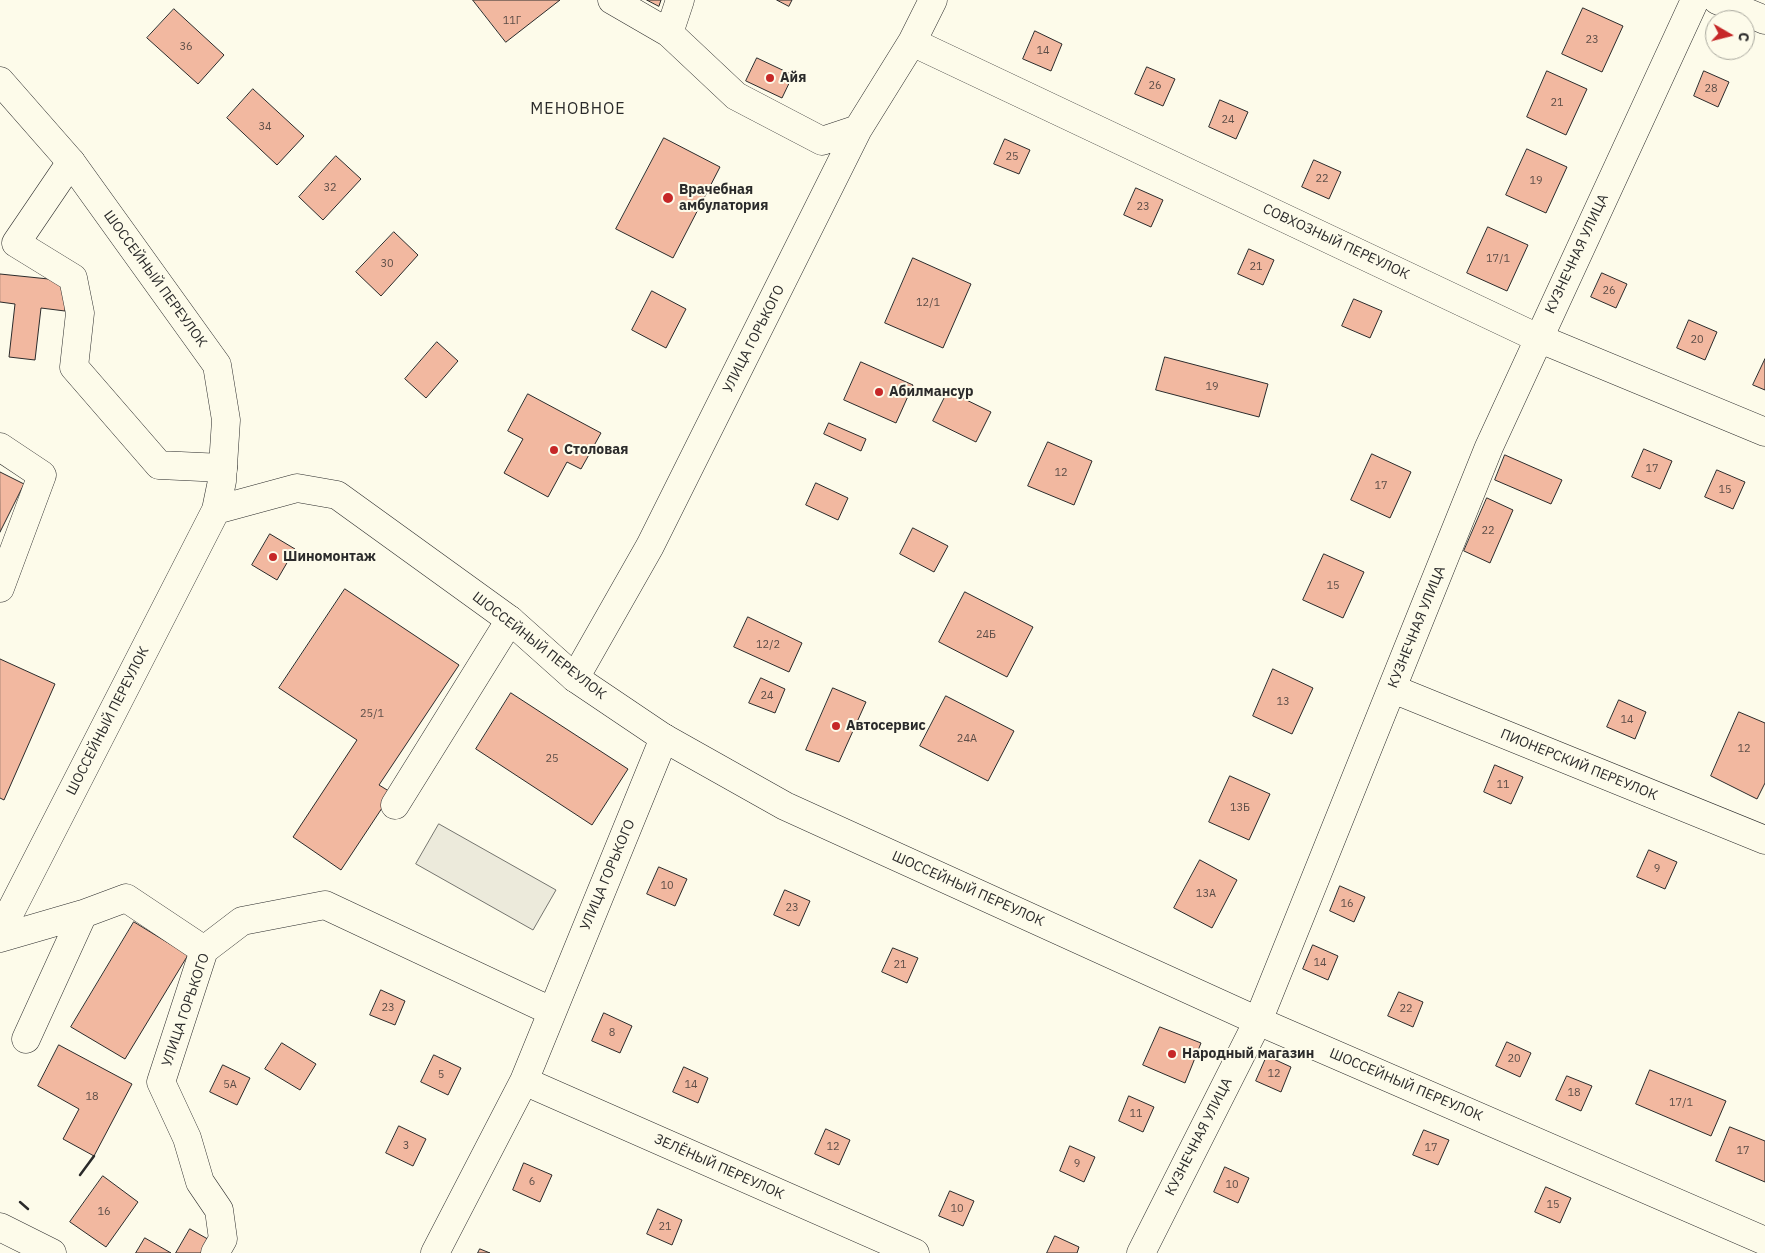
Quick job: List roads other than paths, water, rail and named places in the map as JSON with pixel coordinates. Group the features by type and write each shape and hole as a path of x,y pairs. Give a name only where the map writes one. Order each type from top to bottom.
{"main road":[{"path":"612,0 669,33 736,96 822,140 858,129"},
{"path":"669,33 680,0"},
{"name":"УЛИЦА ГОРЬКОГО","path":"575,678 650,546 858,129 912,42 934,0"},
{"name":"КУЗНЕЧНАЯ УЛИЦА","path":"1140,1253 1258,1021 1489,447 1695,0"},
{"path":"1717,0 1765,20"},
{"name":"СОВХОЗНЫЙ ПЕРЕУЛОК","path":"912,42 1538,338 1765,432"},
{"name":"ШОССЕЙНЫЙ ПЕРЕУЛОК","path":"0,81 71,162 217,365 226,420 223,468 216,510 0,932"},
{"path":"71,162 16,243 73,278 80,313 74,366 159,465 223,468"},
{"path":"0,448 42,475 0,588"},
{"name":"ШОССЕЙНЫЙ ПЕРЕУЛОК","path":"216,510 297,488 337,495 510,620 575,678 664,738 785,806 1258,1021 1765,1241"},
{"path":"395,805 510,620"},
{"name":"ПИОНЕРСКИЙ ПЕРЕУЛОК","path":"1393,689 1765,840"},
{"name":"УЛИЦА ГОРЬКОГО","path":"435,1253 524,1081 664,738"},
{"path":"0,938 83,914 126,898 204,950"},
{"name":"УЛИЦА ГОРЬКОГО","path":"215,1253 223,1239 219,1210 200,1182 186,1138 161,1082 204,950 242,921 325,905 551,1011"},
{"path":"26,1039 83,914"},
{"name":"ЗЕЛЁНЫЙ ПЕРЕУЛОК","path":"524,1081 915,1253"},
{"path":"0,1227 52,1253"}],"place":[{"name":"Айя","path":"770,78"},
{"name":"Врачебная амбулатория","path":"668,198"},
{"name":"Абилмансур","path":"879,392"},
{"name":"Столовая","path":"554,450"},
{"name":"Шиномонтаж","path":"273,557"},
{"name":"Автосервис","path":"836,726"},
{"name":"Народный магазин","path":"1172,1054"}],"district":[{"name":"МЕНОВНОЕ","path":"578,109"}]}
